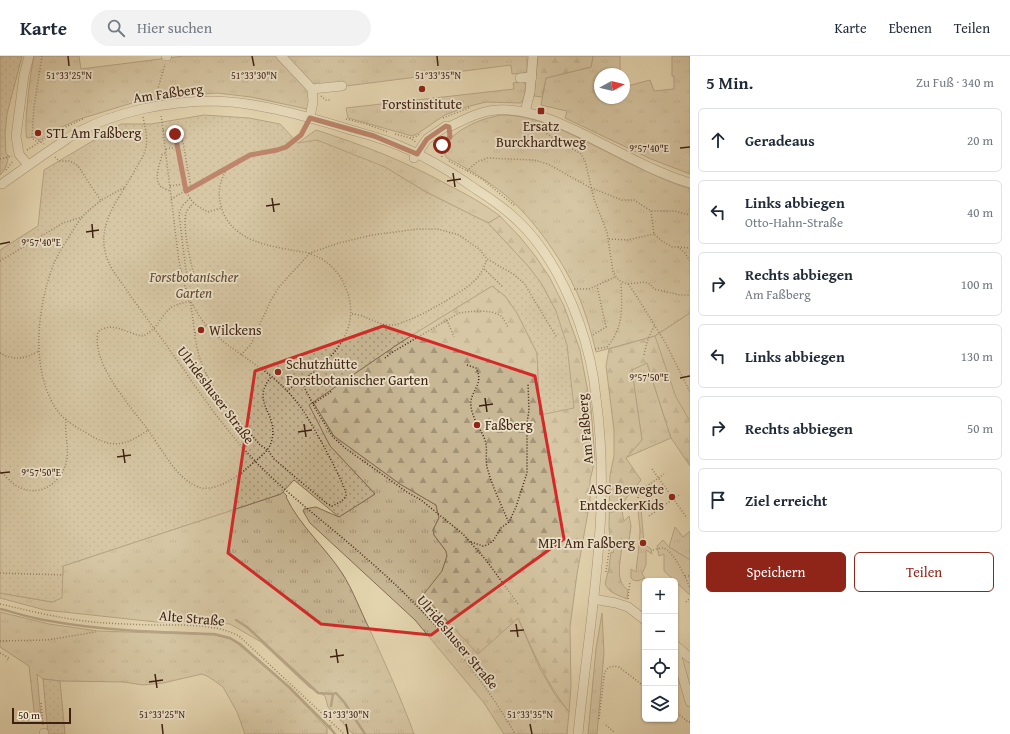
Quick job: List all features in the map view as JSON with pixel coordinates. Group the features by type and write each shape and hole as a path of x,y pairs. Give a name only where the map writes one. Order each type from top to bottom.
{"street":[{"path":"27,164 19,154 16,136 24,75 29,56"},
{"path":"281,56 312,89 313,102 310,118"},
{"path":"525,112 532,77 534,56"},
{"path":"520,78 532,77"},
{"path":"312,89 342,86"},
{"name":"Am Faßberg","path":"1,185 27,164 74,134 104,120 140,109 160,105 215,101 251,105 310,118 362,134 417,157 458,181 473,187 501,206 522,225 539,246 563,282 579,321 591,362 600,426 602,461 600,544 578,734"},
{"path":"417,157 430,142 449,127 475,114 497,110 525,112 560,124 663,173 690,183"},
{"path":"19,113 21,142 27,164"},
{"path":"593,600 616,603 628,607 642,618"},
{"path":"678,648 690,658"},
{"path":"678,660 690,702"}],"path":[{"path":"32,138 34,107 42,56"},
{"path":"154,101 166,58"},
{"name":"Ulrideshuser Straße","path":"140,109 146,132 146,148 143,156 112,208 104,228 104,254 112,269 226,428 255,461 284,490 368,560 434,623 471,669 504,714 515,734"},
{"path":"160,109 178,254 183,283 190,301 202,363 221,398 260,445 268,450 274,459 326,503 332,506 343,500 346,493 322,443 304,412 287,391 271,377 210,330 190,301"},
{"path":"171,199 250,155 286,147 301,135 310,118"},
{"path":"545,124 544,132 581,154 585,161 594,199 609,239 611,266 615,277 621,282 628,284 644,282 650,284 654,289 680,295 690,295"},
{"path":"442,157 442,145 450,137 449,127"},
{"path":"163,130 175,134 177,139 184,184 190,198 199,207 208,212 221,208"},
{"path":"177,139 181,139 184,142 191,188"},
{"path":"165,149 178,148"},
{"path":"166,153 162,155 157,172 158,182 161,187 170,191"},
{"path":"0,159 19,154"},
{"path":"4,173 19,154"},
{"path":"180,158 186,157"},
{"path":"467,171 477,162 487,158 534,160 548,164 592,188 622,200 634,200 651,211 674,211 690,215"},
{"path":"57,160 70,161 78,166 101,201"},
{"path":"448,160 482,179 513,204 518,210"},
{"path":"227,169 222,178 219,190 221,208 229,223 238,232 249,239 264,244 310,253 331,265 341,277 350,299 352,314 350,324 340,345 322,365 287,391"},
{"path":"182,173 188,172"},
{"path":"170,186 184,184"},
{"path":"124,188 109,195 82,217 58,255 51,272 40,316 39,350 42,376 45,386 56,410 66,419 94,438 114,444 132,441 148,430"},
{"path":"190,198 182,206 179,214 186,271 190,280"},
{"path":"183,283 195,278 189,250 186,214 193,202"},
{"path":"651,211 654,234 672,247 690,248"},
{"path":"0,262 63,223 82,217"},
{"path":"241,355 251,344 271,300 279,287 310,253 339,243 372,235 418,229 438,229 459,235 479,249 487,259 514,274 524,283 557,338"},
{"path":"609,239 628,240 654,234"},
{"path":"678,247 690,260"},
{"path":"352,314 357,314 384,325 401,323 463,291 474,282 484,269 487,259"},
{"path":"484,269 503,287"},
{"path":"575,296 572,288 585,290 615,277"},
{"path":"593,349 607,347 617,332 621,312 621,282"},
{"path":"628,284 665,342 690,392"},
{"path":"589,337 606,327 597,286"},
{"path":"190,301 170,308 149,334 143,336 108,326 102,328 98,332 96,338 99,355 106,372 178,471 188,481 199,488 210,488 230,481 240,475 268,450 271,444 273,430 270,415 264,404 262,395 263,387 271,377"},
{"path":"386,358 391,353 459,313 480,311 495,313 500,316 508,327"},
{"path":"447,320 454,337"},
{"path":"195,333 200,331 206,324"},
{"path":"644,355 650,332 655,325"},
{"path":"0,354 8,358 15,359 30,355 39,350"},
{"path":"467,365 476,368 478,373 479,381 472,398 471,406 485,441 487,467 509,522"},
{"path":"301,381 333,436 345,448 407,492 421,500 463,534 486,560 518,604"},
{"path":"469,541 483,546 493,541 501,528 509,522 516,507 526,473 527,423 529,410 528,383"},
{"path":"313,404 332,391"},
{"path":"0,471 18,487 28,491 39,490 57,481 64,470 67,461 65,428 66,419"},
{"path":"652,469 687,518"},
{"path":"638,498 640,492 664,474"},
{"path":"649,516 679,495"},
{"path":"604,577 610,545 608,532"},
{"path":"653,550 662,548 667,550 678,564 690,588"},
{"path":"0,573 64,575"},
{"path":"685,576 690,576"},
{"path":"628,607 630,582"},
{"path":"686,602 690,598"},
{"name":"Alte Straße","path":"0,604 31,612 104,623 188,626 217,628 230,631 239,636 344,734"},
{"path":"0,641 47,640 96,632"},
{"path":"0,653 9,658 6,662"},
{"path":"599,719 604,676 608,668 619,667 644,686"},
{"path":"41,703 44,734"},
{"path":"678,714 690,722"},
{"path":"606,725 614,731 611,734"}],"highlighted area":[{"path":"383,326 535,376 564,539 431,635 321,624 228,553 255,371"}],"green space":[{"path":"0,56 22,56 7,114 5,134 6,154 8,155 8,161 0,175"},
{"path":"34,56 79,56 81,69 184,56 277,56 309,88 309,106 307,109 251,97 217,93 190,95 132,103 80,119 59,128 40,140 35,137 27,138 26,123 29,85"},
{"path":"284,56 527,56 527,71 524,73 512,74 511,65 346,86 313,84"},
{"path":"538,56 593,56 591,67 546,78 542,97 534,96"},
{"path":"593,56 620,56 620,68 594,68 594,104 630,104 630,85 650,80 654,91 674,89 674,76 672,76 672,56 690,56 690,174 651,159 565,118 567,111 541,105 546,78 591,67"},
{"path":"522,82 526,84 524,98 521,103 486,102 466,107 445,115 412,136 348,118 346,108 514,89 513,83"},
{"name":"Forstbotanischer Garten","path":"204,115 249,118 280,124 298,143 317,140 385,167 426,192 488,223 528,266 541,283 556,311 567,345 574,408 540,415 537,353 517,313 505,296 492,286 401,342 309,405 330,446 375,494 339,517 294,480 281,494 63,566 62,598 52,602 0,593 0,250 38,226 44,170 121,124 151,124"},
{"path":"501,115 525,118 548,124 677,185 690,189 690,313 655,336 596,352 585,314 575,288 558,258 538,229 516,204 504,194 476,174 447,158 444,152 445,146 454,135 474,123"},
{"path":"316,130 368,148 418,169 470,196 500,216 488,223 426,192 385,167 298,143"},
{"path":"500,216 536,257 550,278 564,306 580,350 591,408 595,460 590,480 590,501 577,574 570,627 571,686 569,712 553,690 518,618 478,654 423,595 442,571 447,556 446,551 434,535 433,530 439,518 436,505 400,484 334,436 313,402 401,342 492,286 505,296 517,313 537,353 540,415 556,311 541,283 528,266 488,223"},
{"path":"690,313 690,466 671,438 647,363 632,370 642,440 626,458 641,480 626,498 623,508 624,521 629,516 631,526 629,541 622,545 619,570 621,581 628,590 627,599 611,592 605,584 611,552 613,553 614,546 611,546 609,528 610,475 614,456 614,430 606,366 609,349 655,336"},
{"path":"690,313 690,421 676,397 655,336"},
{"path":"647,363 671,438 625,458 642,440 631,370"},
{"path":"313,402 334,436 400,484 436,505 439,518 433,530 434,535 446,551 447,556 442,571 518,618 540,669 556,696 569,712 567,734 504,734 484,703 415,620 310,523 303,511 304,509 316,507 339,517 375,494 330,446 308,405"},
{"path":"283,492 287,496 286,497 292,508 305,527 335,563 350,586 393,681 414,734 353,734 328,707 325,696 309,687 261,642 230,624 193,621 156,622 45,610 0,598 0,593 52,602 63,575 63,566 281,494"},
{"path":"640,500 645,504 646,512 641,508 644,544 651,549 652,554 646,550 646,565 642,574 645,578 638,581 631,578 631,569 636,572 640,541 638,515 639,506 636,502"},
{"path":"675,527 683,537 690,531 690,560 669,547"},
{"path":"663,540 669,547 690,560 690,595 678,584 678,578 672,578 664,571 664,554 659,556 657,546"},
{"path":"0,612 49,624 98,631 214,635 230,639 238,644 288,687 327,728 327,734 245,734 237,712 223,687 202,674 163,683 143,685 124,682 60,681 43,679 37,674 41,718 35,719 29,666 0,647"},
{"path":"602,613 604,653 597,734 588,734 596,649"},
{"path":"43,679 60,681 65,734 48,734"}],"waterway":[{"path":"0,609 37,619 91,627 214,634 230,638 240,644 289,687 330,728 330,726"},
{"path":"236,620 247,627 318,693 333,694"},
{"path":"331,706 333,694 336,693 344,702 365,734"},
{"path":"330,728 335,734"}],"place":[{"name":"Forstinstitute","path":"422,89"},
{"name":"Ersatz Burckhardtweg","path":"541,111"},
{"name":"STL Am Faßberg","path":"38,133"},
{"name":"Wilckens","path":"201,330"},
{"name":"Schutzhütte Forstbotanischer Garten","path":"278,372"},
{"name":"Faßberg","path":"477,425"},
{"name":"ASC Bewegte EntdeckerKids","path":"672,497"},
{"name":"MPI Am Faßberg","path":"643,543"}],"route":[{"path":"175,134 186,191 250,155 286,147 301,135 310,118 362,134 374,136 417,154 427,139 446,126 449,127 450,137 442,145"}]}
